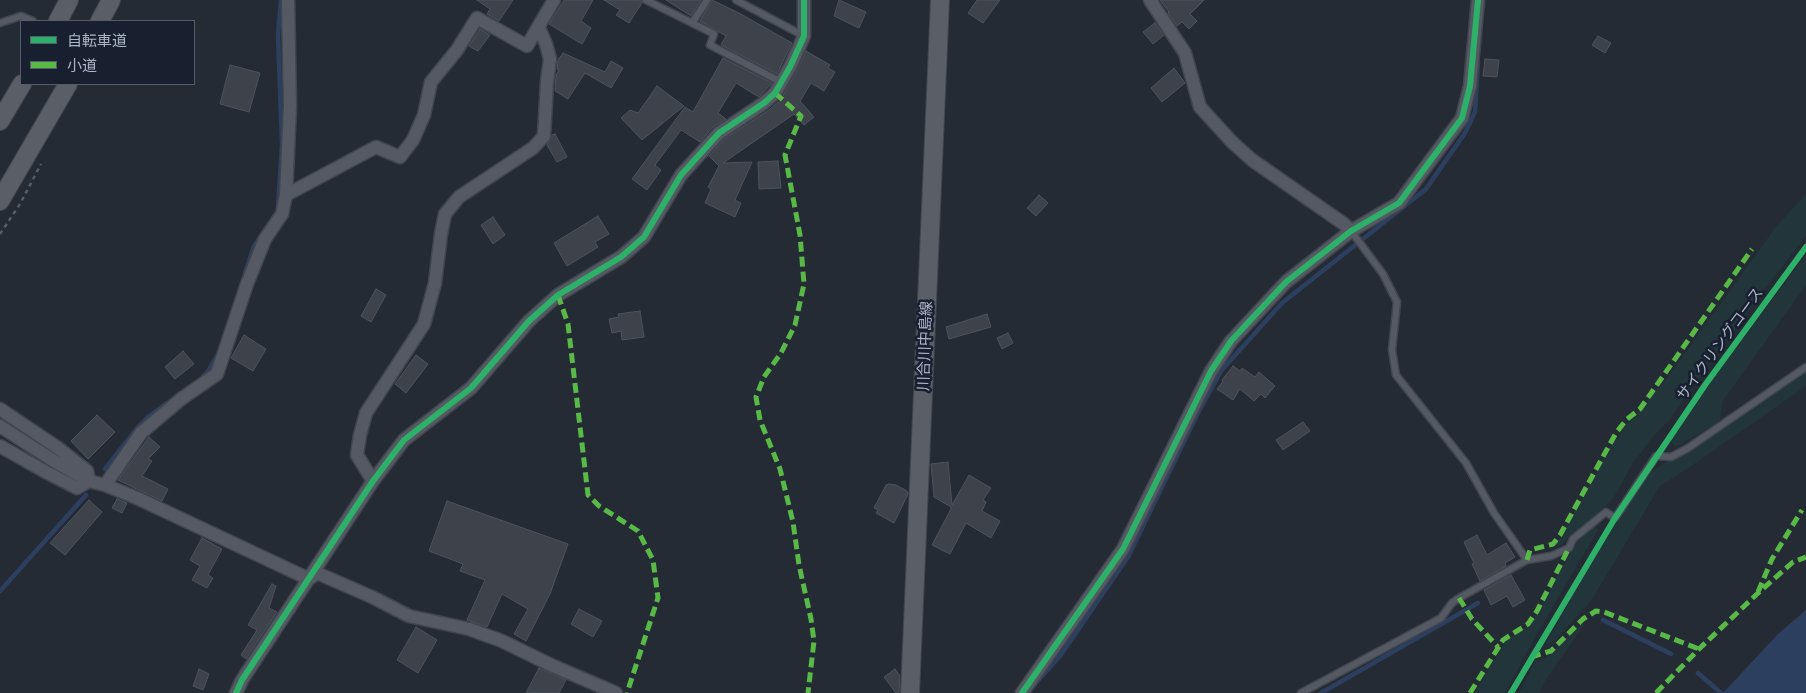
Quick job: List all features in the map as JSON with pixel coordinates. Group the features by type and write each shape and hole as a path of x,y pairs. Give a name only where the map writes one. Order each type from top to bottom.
{"main road":[{"path":"59,20 69,0"},
{"path":"101,20 111,0"},
{"name":"川合川中島線","path":"910,693 940,0"},
{"path":"0,121 21,85"},
{"path":"0,201 67,85"}],"street":[{"path":"105,485 140,433 181,399 216,374 265,238 282,214 286,195 290,106 288,0"},
{"path":"286,195 376,147 400,157 413,140 424,115 431,82 457,50 477,18 527,46 554,0"},
{"path":"236,693 242,680 373,481 404,440 471,388 529,321 558,295 621,257 644,236 681,174 719,134 775,93 804,36 804,0"},
{"path":"1150,0 1185,53 1200,107 1232,142 1252,160 1344,224 1354,234"},
{"path":"1022,693 1123,549 1211,371 1231,341 1286,282 1399,204 1462,118 1470,86 1478,0"},
{"path":"373,481 357,455 360,435 366,413 424,324 435,283 445,214 459,197 533,148 544,136 550,59 539,28"},
{"path":"0,409 58,448 87,471 89,481"},
{"path":"0,426 89,481 105,485 137,498 309,580"},
{"path":"0,446 44,472 77,488 89,481"},
{"path":"309,580 317,573 372,597 409,616 469,629 502,641 616,693"}],"lane":[{"path":"646,0 714,34 710,45 781,82"},
{"path":"692,23 706,0"},
{"path":"736,0 804,36"},
{"path":"0,23 21,16 31,20"},
{"path":"1354,234 1383,274 1397,302 1392,350 1396,375 1466,463 1494,513 1527,560"},
{"path":"1301,693 1441,618 1452,603 1459,598 1527,560 1551,556 1568,548 1573,539 1606,512 1614,518 1656,456 1671,457 1688,448 1806,367"}],"shaded area":[{"path":"1806,194 1806,236 1669,420 1633,463 1613,499 1576,533 1553,550 1608,452 1624,428 1667,378 1775,228"},
{"path":"1806,255 1806,285 1722,402 1720,421 1676,447 1670,441 1713,379"},
{"path":"1806,370 1806,386 1660,486 1591,601 1556,639 1545,646 1590,564 1640,484 1651,472"},
{"path":"1594,525 1598,530 1505,693 1475,693 1506,641 1531,623 1577,542"},
{"path":"1585,623 1545,681 1539,693 1519,693 1535,662 1547,657"}],"water":[{"path":"1806,610 1806,693 1723,693 1778,634"}],"building":[{"path":"477,0 513,0 499,21 487,14 490,9"},
{"path":"564,0 593,0 581,21 591,28 582,44 549,24"},
{"path":"604,0 641,0 642,3 629,23 616,15 620,10"},
{"path":"666,0 701,0 691,16"},
{"path":"712,0 792,43 777,74 721,45 726,36 700,21"},
{"path":"839,0 866,12 859,28 834,16"},
{"path":"977,0 1000,0 983,23 968,13"},
{"path":"1160,0 1204,0 1190,14 1197,21 1189,29 1182,22 1177,26"},
{"path":"1155,23 1164,35 1153,44 1143,32"},
{"path":"480,29 490,35 478,51 469,46"},
{"path":"1598,36 1611,43 1605,53 1592,45"},
{"path":"806,51 830,65 828,68 835,72 824,91 811,83 800,101 814,117 804,125 794,114 723,163 752,162 735,200 741,203 735,217 705,203 711,189 708,187 719,166 709,156 724,139 769,110 781,99"},
{"path":"563,53 605,72 611,61 623,68 611,88 585,73 568,99 555,91 556,75 559,70 557,69 558,60"},
{"path":"723,58 772,83 759,97 736,83 718,113 726,119 713,127 700,142 681,130 655,165 661,170 647,190 632,179 685,107 693,112"},
{"path":"1485,59 1499,60 1497,77 1483,76"},
{"path":"230,65 260,73 249,112 220,104"},
{"path":"1174,68 1185,83 1162,102 1151,88"},
{"path":"657,86 684,106 642,140 621,118 630,110 638,113"},
{"path":"555,134 567,157 557,162 547,145 552,135"},
{"path":"778,161 781,188 759,189 758,162"},
{"path":"1039,195 1048,203 1036,216 1027,208"},
{"path":"598,216 609,234 595,242 598,247 567,266 554,243"},
{"path":"493,217 505,235 493,244 481,225"},
{"path":"376,289 386,295 371,322 361,316"},
{"path":"640,311 644,337 622,340 621,331 612,333 609,319 619,317 618,314"},
{"path":"987,314 991,327 949,339 946,327"},
{"path":"1008,333 1013,343 1002,349 997,338"},
{"path":"244,335 266,349 253,371 231,358"},
{"path":"183,351 194,364 175,379 165,367"},
{"path":"416,355 428,364 406,393 395,384"},
{"path":"1233,366 1240,371 1242,368 1255,377 1259,372 1275,386 1265,398 1261,394 1254,401 1240,389 1233,400 1217,389"},
{"path":"97,415 115,432 88,459 71,441"},
{"path":"1303,422 1310,431 1283,450 1276,440"},
{"path":"149,437 160,447 148,459 152,461 142,476 168,489 162,501 118,480"},
{"path":"948,462 952,505 969,475 991,488 983,500 986,502 982,511 1000,521 991,538 966,523 950,554 932,545 951,507 934,497 931,464"},
{"path":"886,485 896,485 907,491 908,494 894,523 876,513 878,510 874,508"},
{"path":"117,499 127,503 122,513 112,508"},
{"path":"89,500 102,512 65,555 50,543"},
{"path":"447,501 568,544 550,594 526,641 514,634 528,609 502,594 487,627 467,620 485,580 460,571 463,564 429,551"},
{"path":"1477,535 1487,555 1506,543 1515,557 1505,563 1506,566 1480,581 1464,542"},
{"path":"202,538 222,549 208,575 213,578 207,588 192,580 200,566 190,560"},
{"path":"1511,575 1525,600 1513,607 1507,596 1491,605 1484,590"},
{"path":"272,584 276,586 269,608 277,612 246,659 241,655 257,630 248,625"},
{"path":"579,609 602,621 593,637 571,624"},
{"path":"416,627 437,640 418,673 397,660"},
{"path":"539,668 566,680 559,693 526,693"},
{"path":"199,669 209,674 203,690 193,686"},
{"path":"895,669 900,676 898,693 896,693 884,677"}],"waterway":[{"path":"278,207 282,143 278,35 281,0"},
{"path":"1035,684 1060,656 1128,557 1198,413 1221,371 1282,303 1426,189 1465,133 1475,112 1478,62"},
{"path":"245,273 254,246 260,237"},
{"path":"203,376 207,373 217,356"},
{"path":"105,469 138,427 167,403"},
{"path":"0,591 86,495"},
{"path":"1321,693 1478,603"},
{"path":"1603,620 1671,654"},
{"path":"1698,673 1721,693"}],"marked path":[{"path":"775,93 801,116 785,155 800,235 804,284 795,325 781,353 764,377 756,397 760,420 780,469 793,522 799,565 811,619 814,641 808,693"},
{"path":"1527,560 1530,550 1553,544 1560,535 1616,433 1626,420 1640,409 1752,249"},
{"path":"558,295 568,324 588,495 599,506 638,531 653,560 658,598 627,693"},
{"path":"1758,592 1772,559 1802,510"},
{"path":"1470,693 1503,640 1528,624 1537,611 1569,548"},
{"path":"1656,693 1757,594 1793,562 1806,557"},
{"path":"1459,598 1472,619 1498,647"},
{"path":"1531,657 1551,651 1583,619 1596,611 1604,612 1699,649"}],"cycle path":[{"path":"236,693 242,680 373,481 404,440 471,388 529,321 558,295 621,257 644,237 681,175 719,133 764,103 775,93 790,67 804,36 804,0"},
{"path":"1022,693 1123,549 1211,371 1231,341 1286,282 1351,231 1399,203 1462,118 1470,86 1478,0"},
{"name":"サイクリングコース","path":"1511,693 1615,518 1705,385 1806,247"}]}
